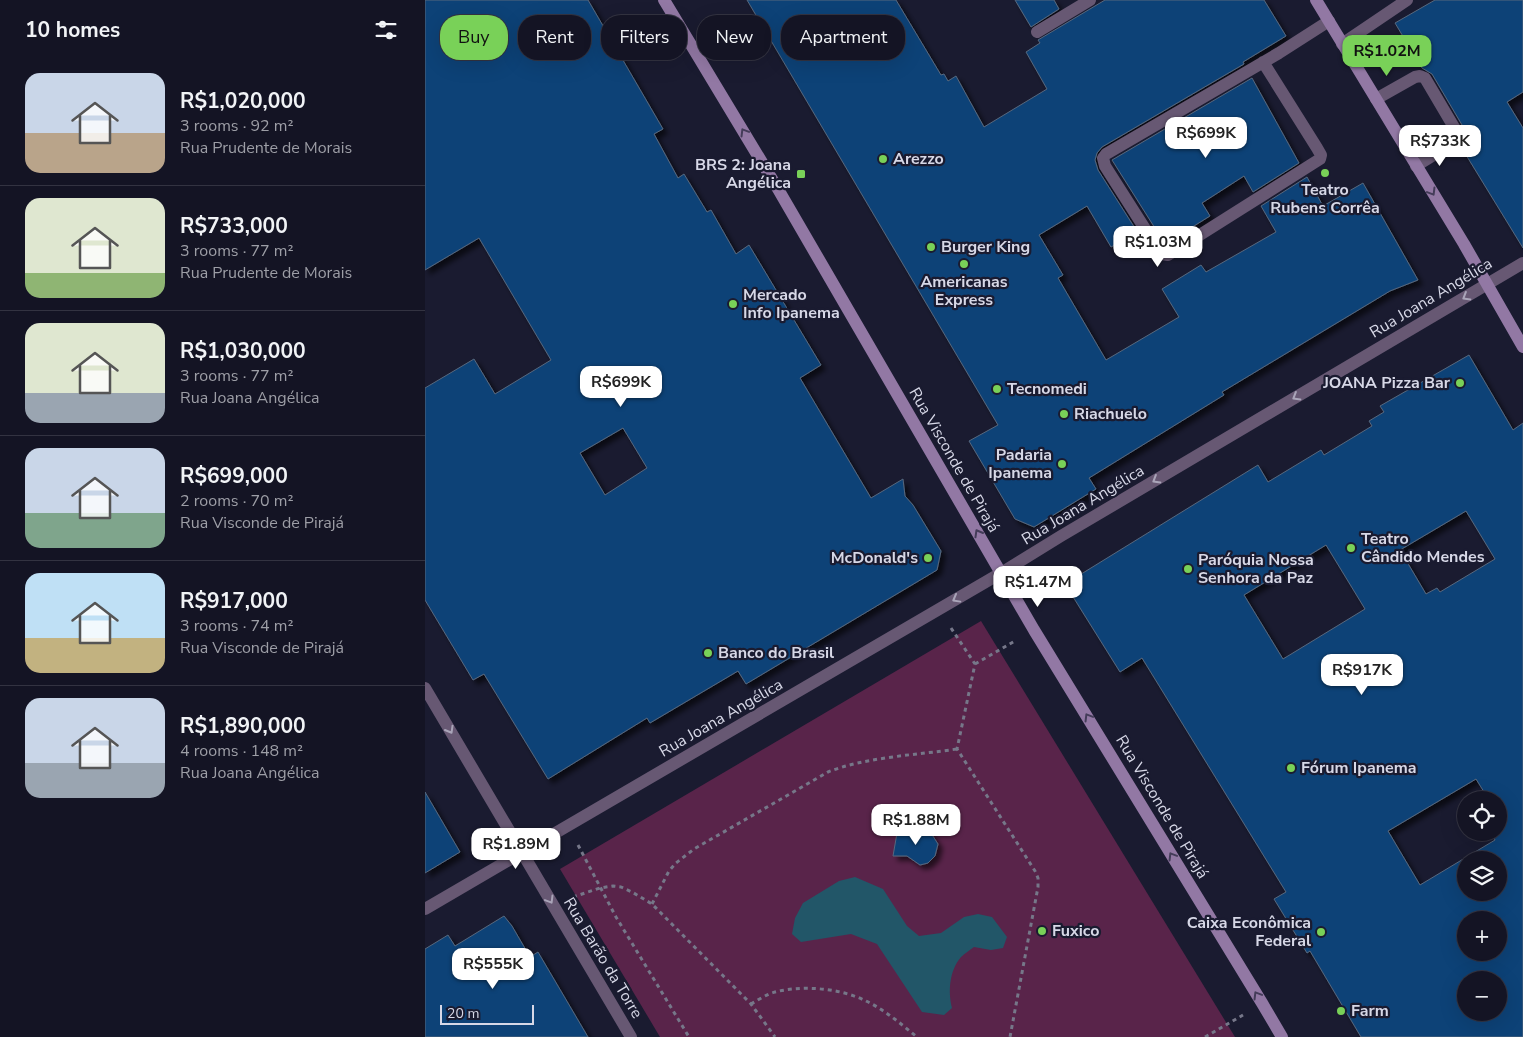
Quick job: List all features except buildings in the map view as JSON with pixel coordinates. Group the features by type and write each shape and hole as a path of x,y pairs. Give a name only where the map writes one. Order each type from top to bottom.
{"main road":[{"name":"Rua Visconde de Pirajá","path":"664,0 778,189 1034,630 1281,1037"},
{"path":"1316,0 1464,244 1523,347"}],"street":[{"path":"1037,32 1090,0"},
{"path":"1342,44 1407,0"},
{"path":"1263,62 1317,148 1321,155 1320,159 1168,255 1161,254 1105,166 1103,158 1329,21"},
{"path":"1376,99 1415,77 1425,78 1458,134 1458,140 1416,166"},
{"name":"Rua Joana Angélica","path":"425,909 1001,573 1523,263"},
{"name":"Rua Barão da Torre","path":"425,688 631,1037"}],"path":[{"path":"939,609 975,664 957,749 1035,870 1038,878 1038,887 1010,1037"},
{"path":"975,664 1034,630"},
{"path":"652,904 669,872 676,863 694,849 828,772 864,762 957,749"},
{"path":"568,826 616,917 689,1037"},
{"path":"552,903 600,888 613,886 621,887 652,904 751,1004 775,1037"},
{"path":"751,1004 773,992 797,988 842,992 866,1000 917,1037"},
{"path":"1205,1037 1262,1003"}],"shaded area":[{"path":"981,621 1235,1037 660,1037 560,869"}],"water":[{"path":"855,877 883,889 907,926 919,936 941,933 964,917 978,914 992,917 1007,937 1003,948 991,950 974,947 961,957 954,969 950,982 952,1008 944,1015 922,1012 877,944 851,934 801,942 792,934 795,918 803,903 839,881"}],"place":[{"name":"Arezzo","path":"883,159"},
{"name":"Teatro Rubens Corrêa","path":"1325,173"},
{"name":"BRS 2: Joana Angélica","path":"801,174"},
{"name":"Burger King","path":"931,247"},
{"name":"Americanas Express","path":"964,264"},
{"name":"Mercado Info Ipanema","path":"733,304"},
{"name":"JOANA Pizza Bar","path":"1460,383"},
{"name":"Tecnomedi","path":"997,389"},
{"name":"Riachuelo","path":"1064,414"},
{"name":"Padaria Ipanema","path":"1062,464"},
{"name":"Teatro Cândido Mendes","path":"1351,548"},
{"name":"McDonald's","path":"928,558"},
{"name":"Paróquia Nossa Senhora da Paz","path":"1188,569"},
{"name":"Banco do Brasil","path":"708,653"},
{"name":"Fórum Ipanema","path":"1291,768"},
{"name":"Fuxico","path":"1042,931"},
{"name":"Caixa Econômica Federal","path":"1321,932"},
{"name":"Farm","path":"1341,1011"}]}
